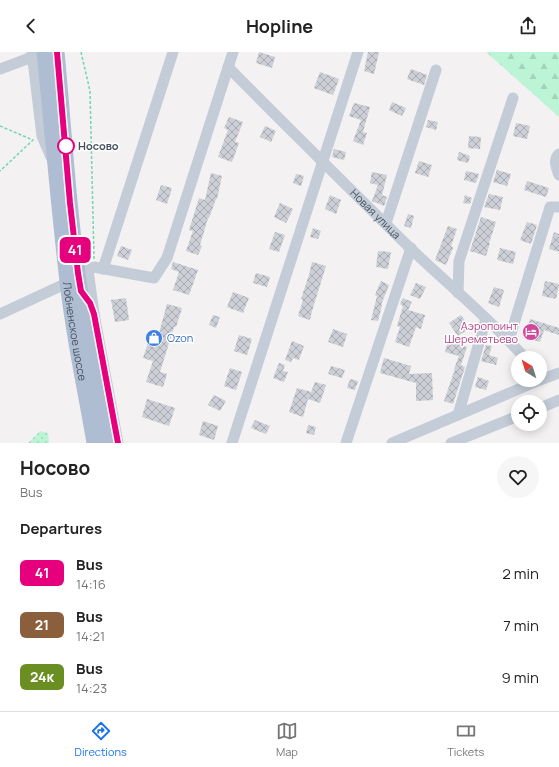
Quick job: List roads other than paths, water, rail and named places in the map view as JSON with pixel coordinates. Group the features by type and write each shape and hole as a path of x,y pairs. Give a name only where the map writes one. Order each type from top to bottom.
{"main road":[{"name":"Лобненское шоссе","path":"57,52 70,203 81,291 89,346 107,443"},
{"name":"Лобненское шоссе","path":"36,54 52,132 67,283 94,443"}],"street":[{"path":"99,268 173,52"},
{"path":"118,443 94,314 88,270 99,268 154,278 167,258 233,52"},
{"path":"232,443 358,52"},
{"path":"0,69 36,54"},
{"name":"Новая улица","path":"228,67 323,163 519,351"},
{"path":"386,223 436,70"},
{"path":"458,293 459,261 513,98"},
{"path":"559,154 555,163 559,175"},
{"path":"509,340 550,207 559,207"},
{"path":"346,443 411,248"},
{"path":"0,314 67,283"},
{"path":"81,291 90,303 94,314"},
{"path":"458,415 486,319"},
{"path":"547,376 559,373"},
{"path":"392,443 521,387"},
{"path":"547,405 559,400"},
{"path":"450,443 511,419"}],"place":[{"name":"Носово","path":"66,146"},
{"name":"Аэропоинт Шереметьево","path":"531,332"},
{"name":"Ozon","path":"154,338"}]}
